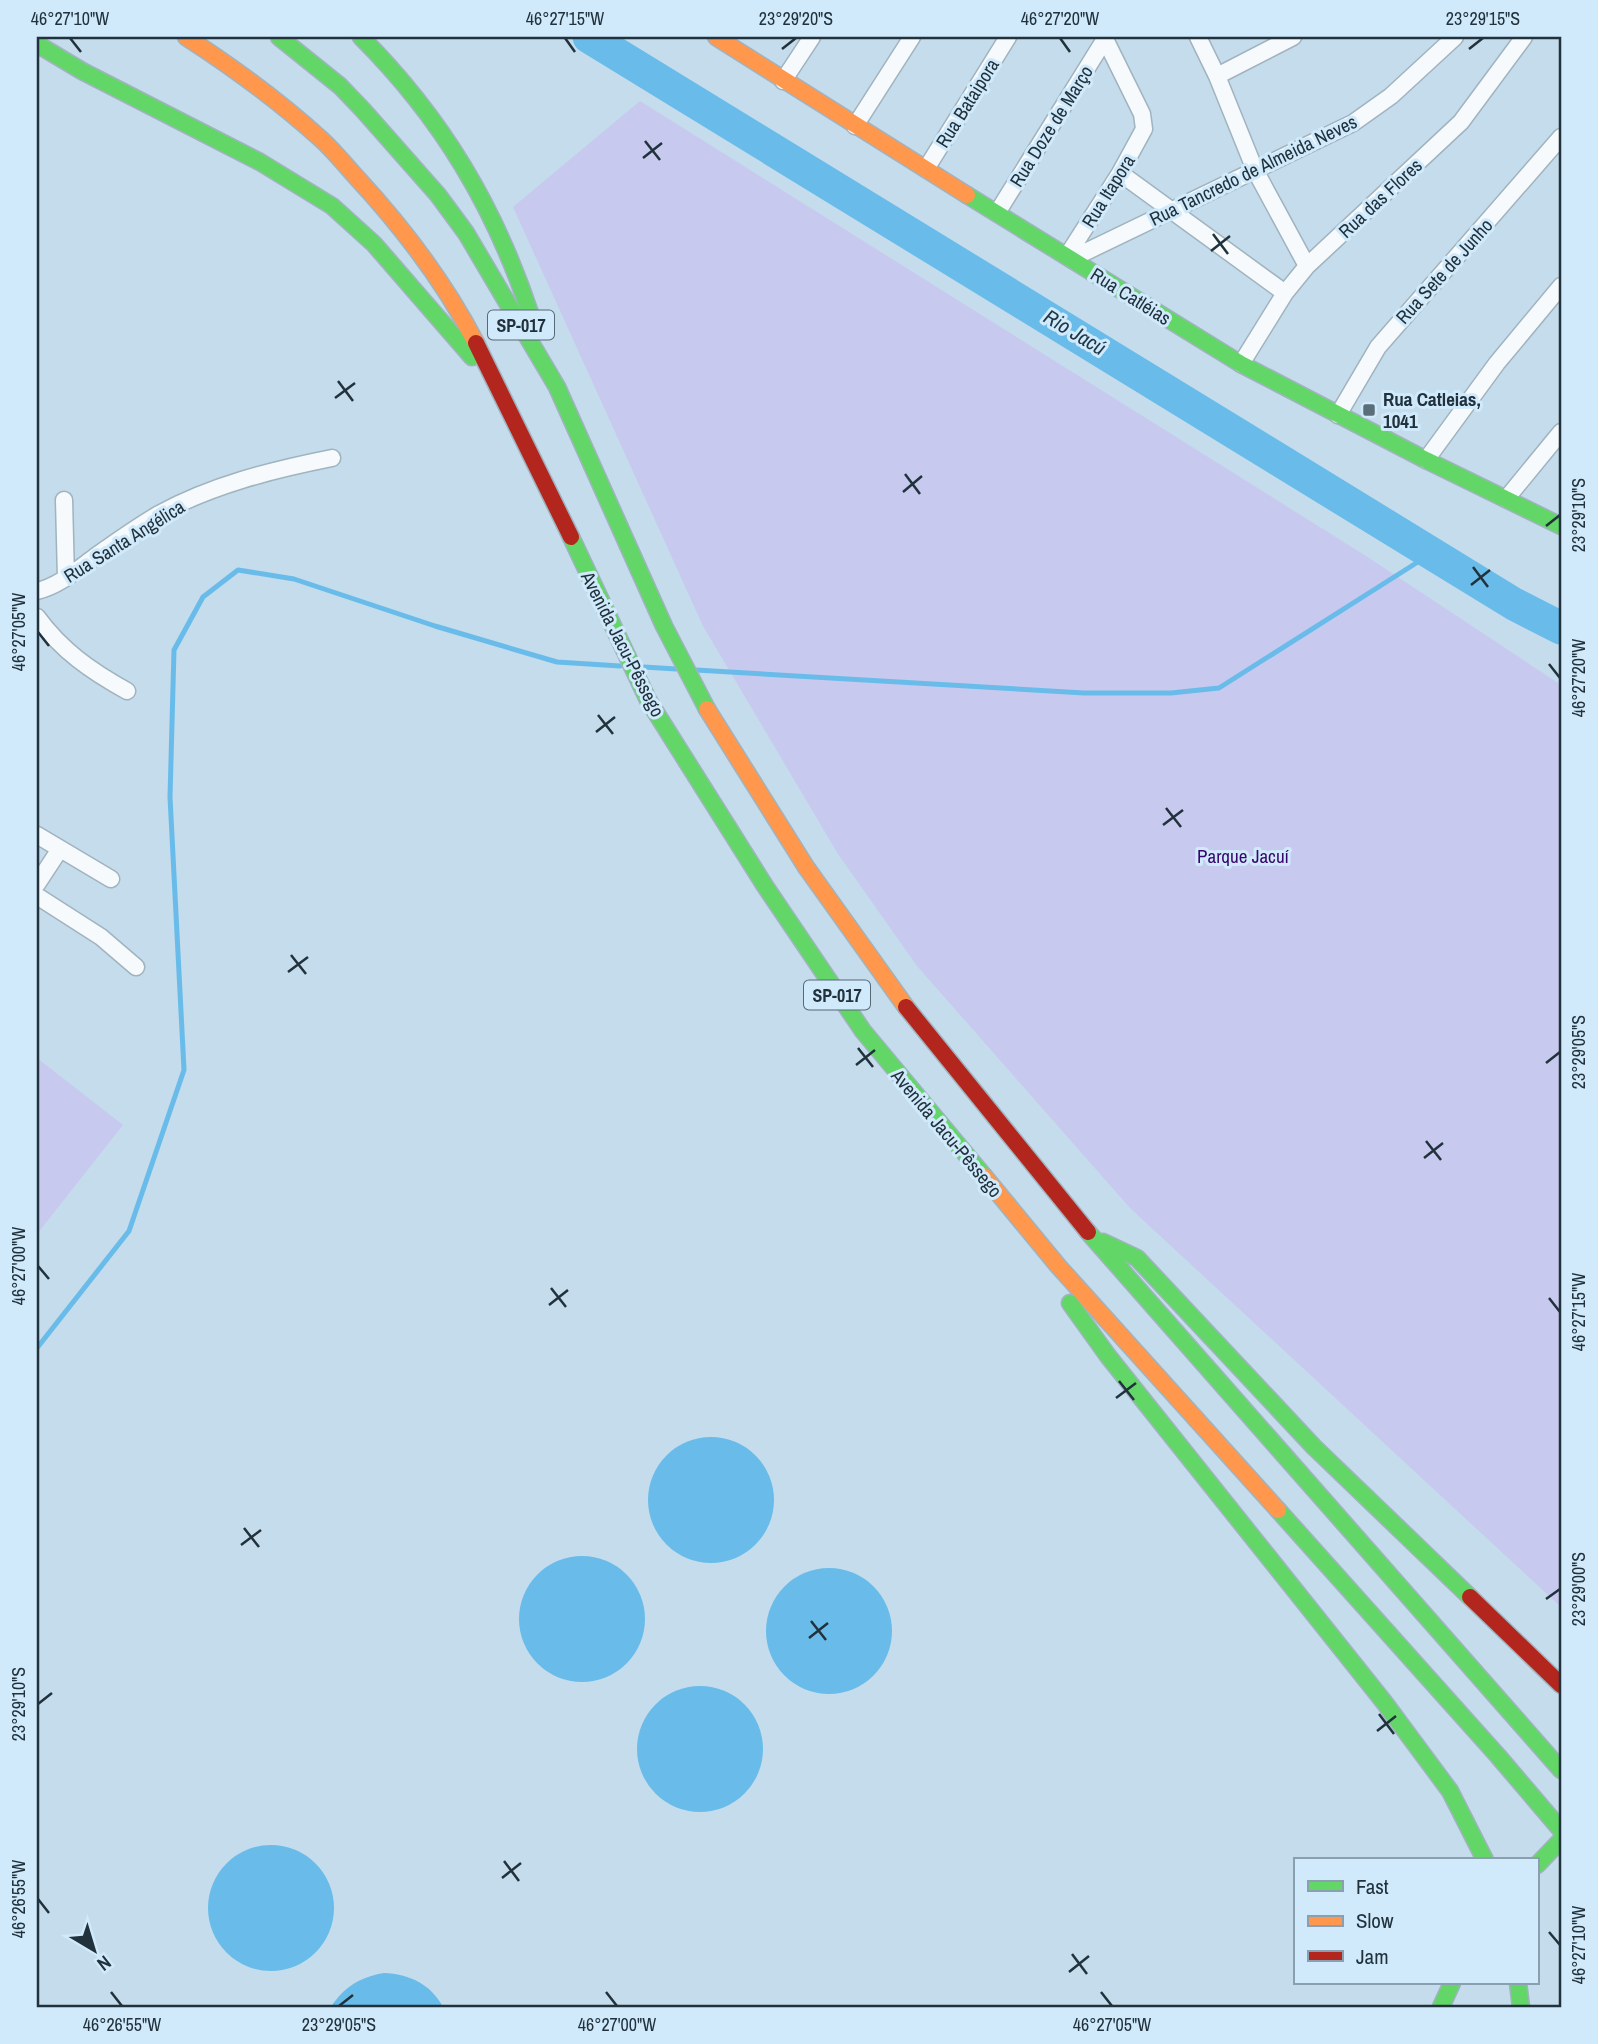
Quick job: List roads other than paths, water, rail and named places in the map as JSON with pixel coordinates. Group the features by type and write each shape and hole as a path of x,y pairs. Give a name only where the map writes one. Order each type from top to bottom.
{"main road":[{"name":"Avenida Jacu-Pêssego","path":"186,37 237,70 323,141 349,168 424,259 459,310 503,394 648,700 765,886 863,1031 1059,1267 1498,1756 1561,1830"},
{"name":"SP-017","path":"279,37 341,86 390,138 438,195 495,279 557,387 664,626 705,705 806,867 900,1000 1091,1236"},
{"path":"362,37 422,105 470,175 502,236 557,387"},
{"name":"Rua Catléias","path":"716,37 1241,364 1561,526"},
{"path":"37,44 82,71 260,162 332,206 374,244 503,394"},
{"path":"48,68 82,71"},
{"path":"1091,1236 1137,1258 1314,1447 1561,1685"},
{"path":"1091,1236 1561,1770"},
{"path":"1059,1267 1070,1303 1108,1356 1384,1702 1450,1791 1484,1858"},
{"path":"1538,1864 1561,1840"},
{"path":"1441,2007 1452,1984"},
{"path":"1518,1984 1521,2007"}],"street":[{"path":"783,81 812,37"},
{"path":"855,126 912,37"},
{"name":"Rua Bataipora","path":"926,169 1008,37"},
{"path":"1198,37 1217,76 1255,170 1307,266"},
{"path":"1217,76 1293,37"},
{"name":"Rua Tancredo de Almeida Neves","path":"1069,257 1327,136 1372,111 1455,37"},
{"name":"Rua das Flores","path":"1241,364 1285,293 1307,266 1461,122 1524,37"},
{"name":"Rua Itapora","path":"1069,257 1141,136 1144,124 1142,114 1105,38"},
{"name":"Rua Doze de Março","path":"997,213 1105,38"},
{"name":"Rua Sete de Junho","path":"1338,415 1378,347 1561,137"},
{"path":"1120,173 1285,293"},
{"path":"1426,460 1497,363 1561,286"},
{"path":"1506,499 1561,432"},
{"name":"Rua Santa Angélica","path":"37,591 66,578 159,514 205,491 331,458"},
{"path":"64,500 66,578"},
{"path":"37,617 56,642 76,660 127,691"},
{"path":"37,835 111,879"},
{"path":"37,884 60,849"},
{"path":"37,896 101,937 136,967"}],"water":[{"path":"711,1437 735,1442 755,1456 769,1476 774,1500 769,1524 755,1544 735,1558 711,1563 687,1558 667,1544 653,1524 648,1500 653,1476 667,1456 687,1442"},
{"path":"582,1556 606,1561 626,1575 640,1595 645,1619 640,1643 626,1663 606,1677 582,1682 558,1677 538,1663 524,1643 519,1619 524,1595 538,1575 558,1561"},
{"path":"829,1568 853,1573 873,1587 887,1607 892,1631 887,1655 873,1675 853,1689 829,1694 805,1689 785,1675 771,1655 766,1631 771,1607 785,1587 805,1573"},
{"path":"700,1686 724,1691 744,1705 758,1725 763,1749 758,1773 744,1793 724,1807 700,1812 676,1807 656,1793 642,1773 637,1749 642,1725 656,1705 676,1691"},
{"path":"271,1845 295,1850 315,1864 329,1884 334,1908 329,1932 315,1952 295,1966 271,1971 247,1966 227,1952 213,1932 208,1908 213,1884 227,1864 247,1850"},
{"path":"384,1973 410,1978 426,1986 443,2007 331,2007 353,1984"}],"waterway":[{"name":"Rio Jacú","path":"589,37 1514,604 1561,628"},
{"path":"696,670 1084,693 1171,693 1219,688 1432,553"},
{"path":"37,1348 129,1231 184,1070 170,797 174,650 203,597 238,570 294,579 435,626 557,662 620,666"},
{"path":"644,667 676,669"}],"place":[{"name":"Rua Catleias, 1041","path":"1369,410"}],"park label":[{"name":"Parque Jacuí","path":"1243,856"}]}
